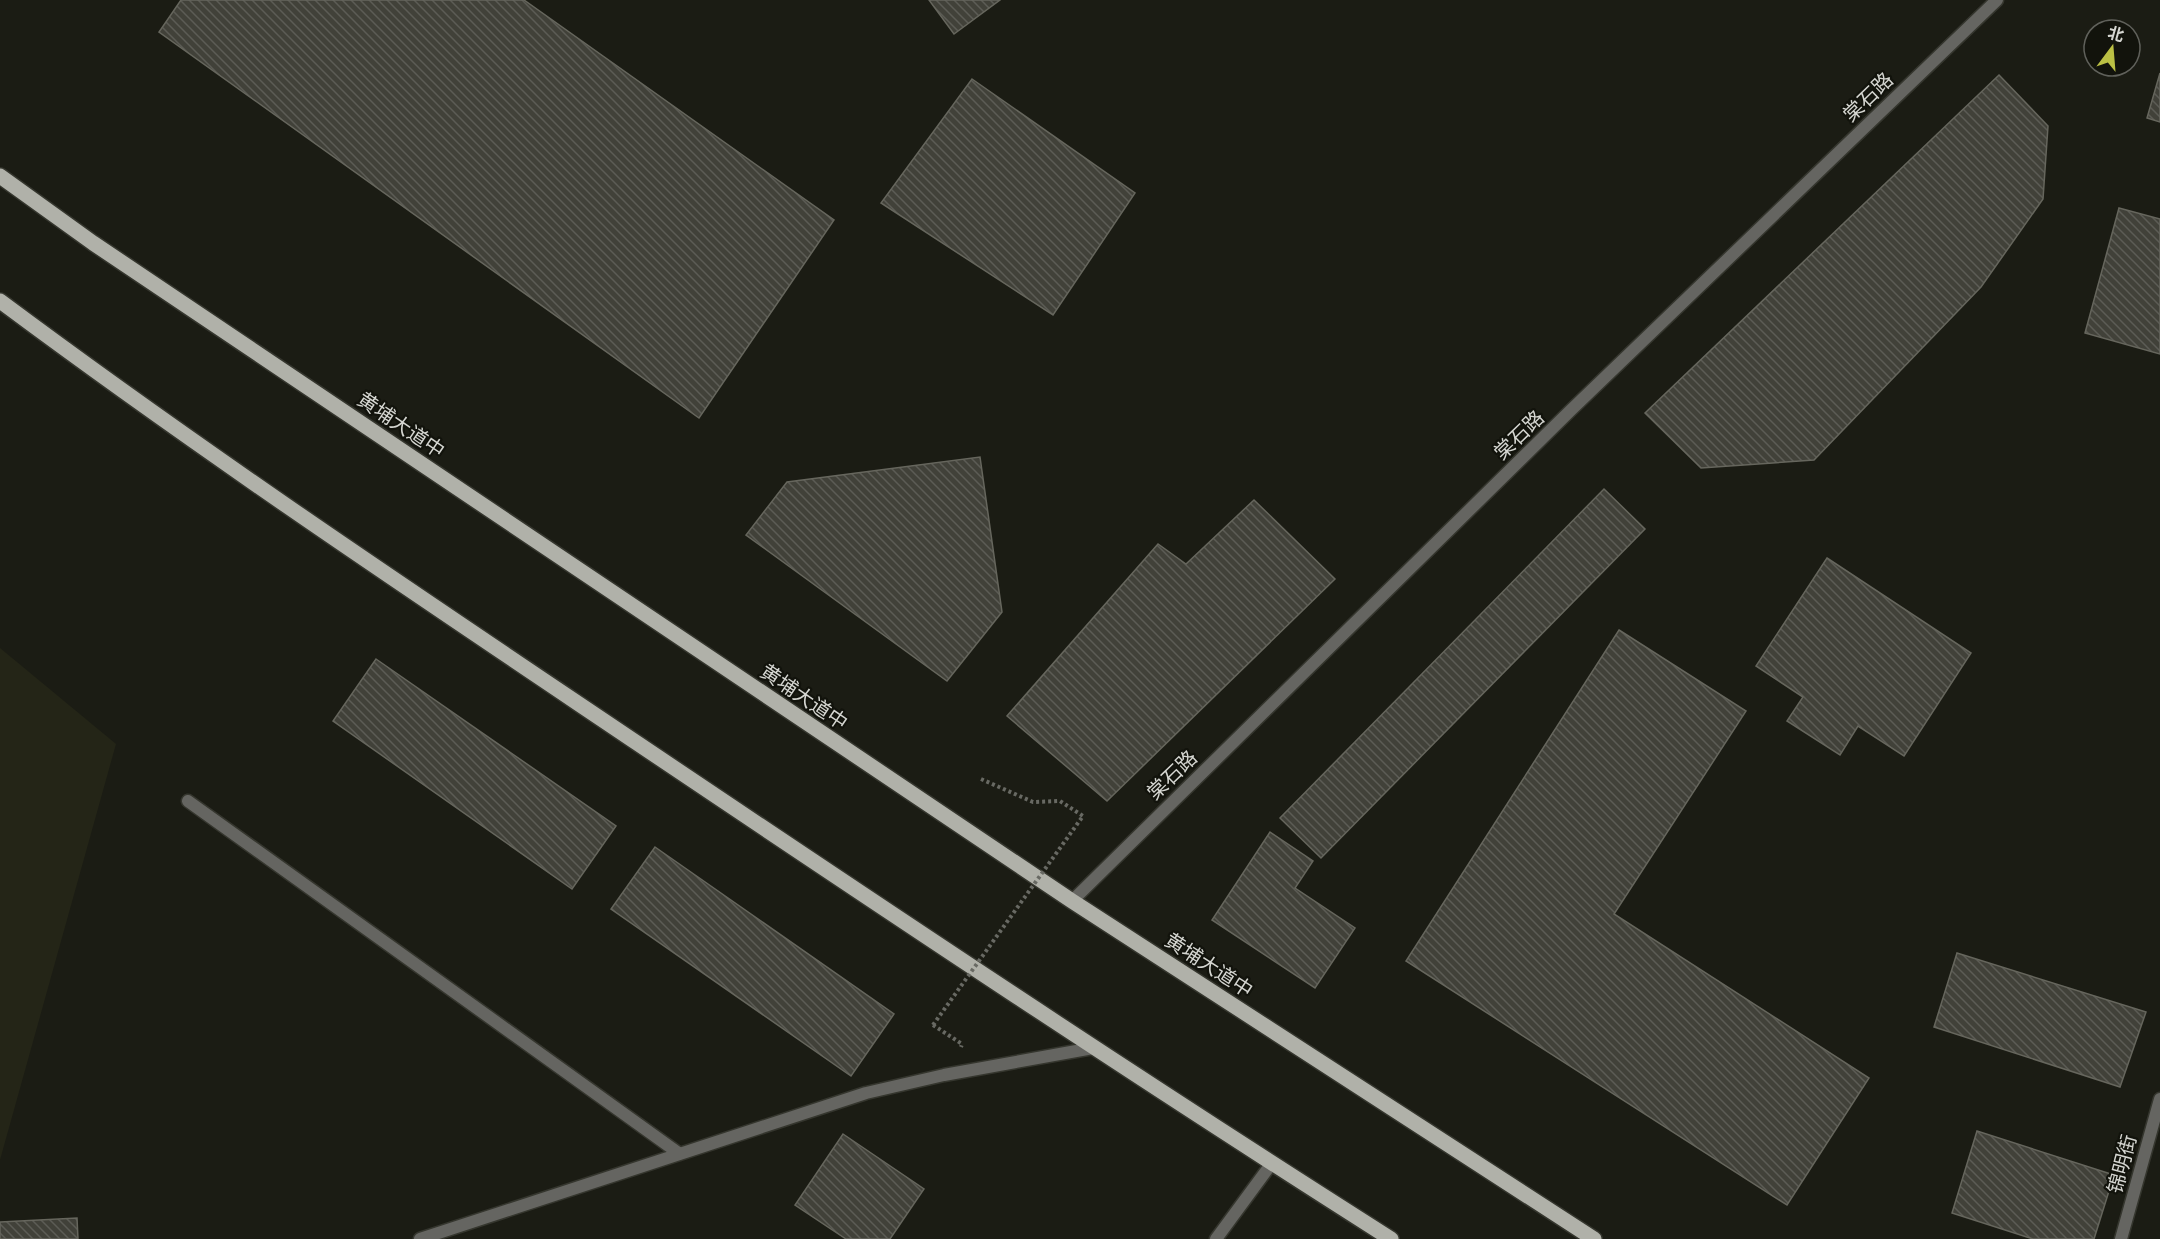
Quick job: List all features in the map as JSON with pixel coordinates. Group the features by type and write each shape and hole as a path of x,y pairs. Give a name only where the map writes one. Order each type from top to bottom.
{"main road":[{"name":"黄埔大道中","path":"0,176 93,243 1071,901 1594,1239"},
{"path":"0,301 187,437 414,594 1093,1048 1391,1239"}],"street":[{"name":"棠石路","path":"1071,901 1571,410 1996,0"},
{"path":"188,801 680,1154"},
{"path":"420,1239 867,1093 944,1075 1093,1048"},
{"name":"锦明街","path":"2121,1239 2160,1099"},
{"path":"1216,1239 1272,1163"}],"path":[{"path":"933,1025 1083,816 1060,801 1033,802 981,779"}],"shaded area":[{"path":"0,648 116,744 0,1160"}],"building":[{"path":"181,0 524,0 834,220 699,418 159,32"},
{"path":"929,0 1000,0 954,34"},
{"path":"2160,73 2160,122 2147,118"},
{"path":"1999,75 2048,126 2043,199 1981,287 1814,460 1701,468 1645,413"},
{"path":"972,79 1135,193 1053,315 881,203"},
{"path":"2119,208 2160,219 2160,354 2085,333"},
{"path":"980,457 1002,612 947,681 746,535 787,482"},
{"path":"1604,489 1645,529 1321,858 1280,818"},
{"path":"1254,500 1335,579 1107,801 1007,716 1158,544 1186,564"},
{"path":"1827,558 1971,653 1904,756 1858,726 1840,755 1787,721 1803,697 1756,666"},
{"path":"1619,630 1746,711 1614,914 1869,1078 1787,1205 1406,961"},
{"path":"376,659 616,826 572,889 333,721"},
{"path":"1270,832 1313,861 1295,888 1355,928 1315,988 1212,920"},
{"path":"655,847 894,1014 851,1076 611,909"},
{"path":"1957,953 2146,1012 2120,1087 1934,1027"},
{"path":"1977,1131 2114,1175 2094,1239 2033,1239 1952,1213"},
{"path":"843,1134 924,1189 890,1239 846,1239 795,1205"},
{"path":"77,1218 78,1239 0,1239 0,1222"}]}
